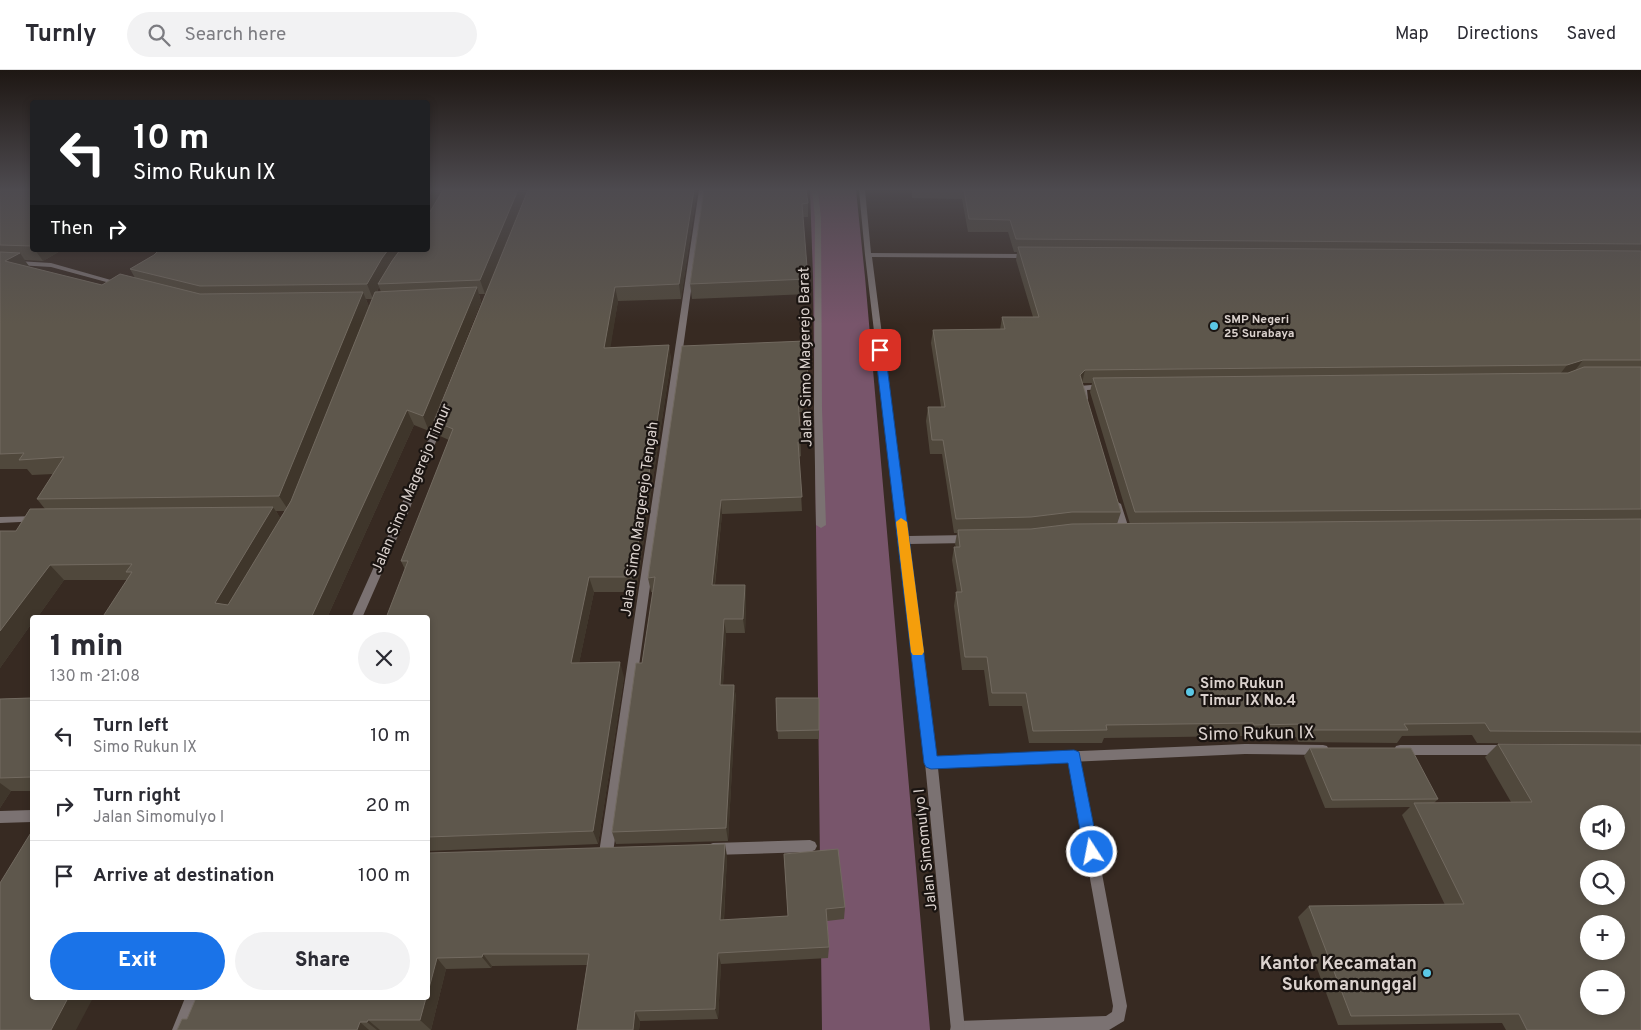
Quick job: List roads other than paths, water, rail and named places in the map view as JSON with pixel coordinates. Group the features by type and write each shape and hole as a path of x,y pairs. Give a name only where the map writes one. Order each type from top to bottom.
{"street":[{"name":"Jalan Simo Margerejo Tengah","path":"606,853 696,235"},
{"name":"Jalan Simo Magerejo Barat","path":"818,235 818,410 821,525"},
{"name":"Jalan Simomulyo I","path":"866,235 931,763 958,1029"},
{"path":"868,255 1041,256"},
{"path":"0,262 51,265 133,286"},
{"path":"1088,410 1082,388 1115,386"},
{"name":"Jalan Simo Magerejo Timur","path":"357,615 403,513 446,405"},
{"path":"1113,494 1125,532"},
{"path":"0,520 48,519"},
{"path":"904,540 981,539"},
{"name":"Simo Rukun IX","path":"931,763 1245,749 1334,750"},
{"path":"1384,750 1522,750"},
{"path":"958,1029 1108,1023 1119,1016 1120,1006 1074,756"},
{"path":"0,817 30,816"},
{"path":"703,850 810,846"},
{"path":"178,1030 191,1000"}],"waterway":[{"path":"836,235 876,1030"}],"place":[{"name":"SMP Negeri 25 Surabaya","path":"1214,326"},
{"name":"Simo Rukun Timur IX No.4","path":"1190,692"},
{"name":"Kantor Kecamatan Sukomanunggal","path":"1427,973"}]}
